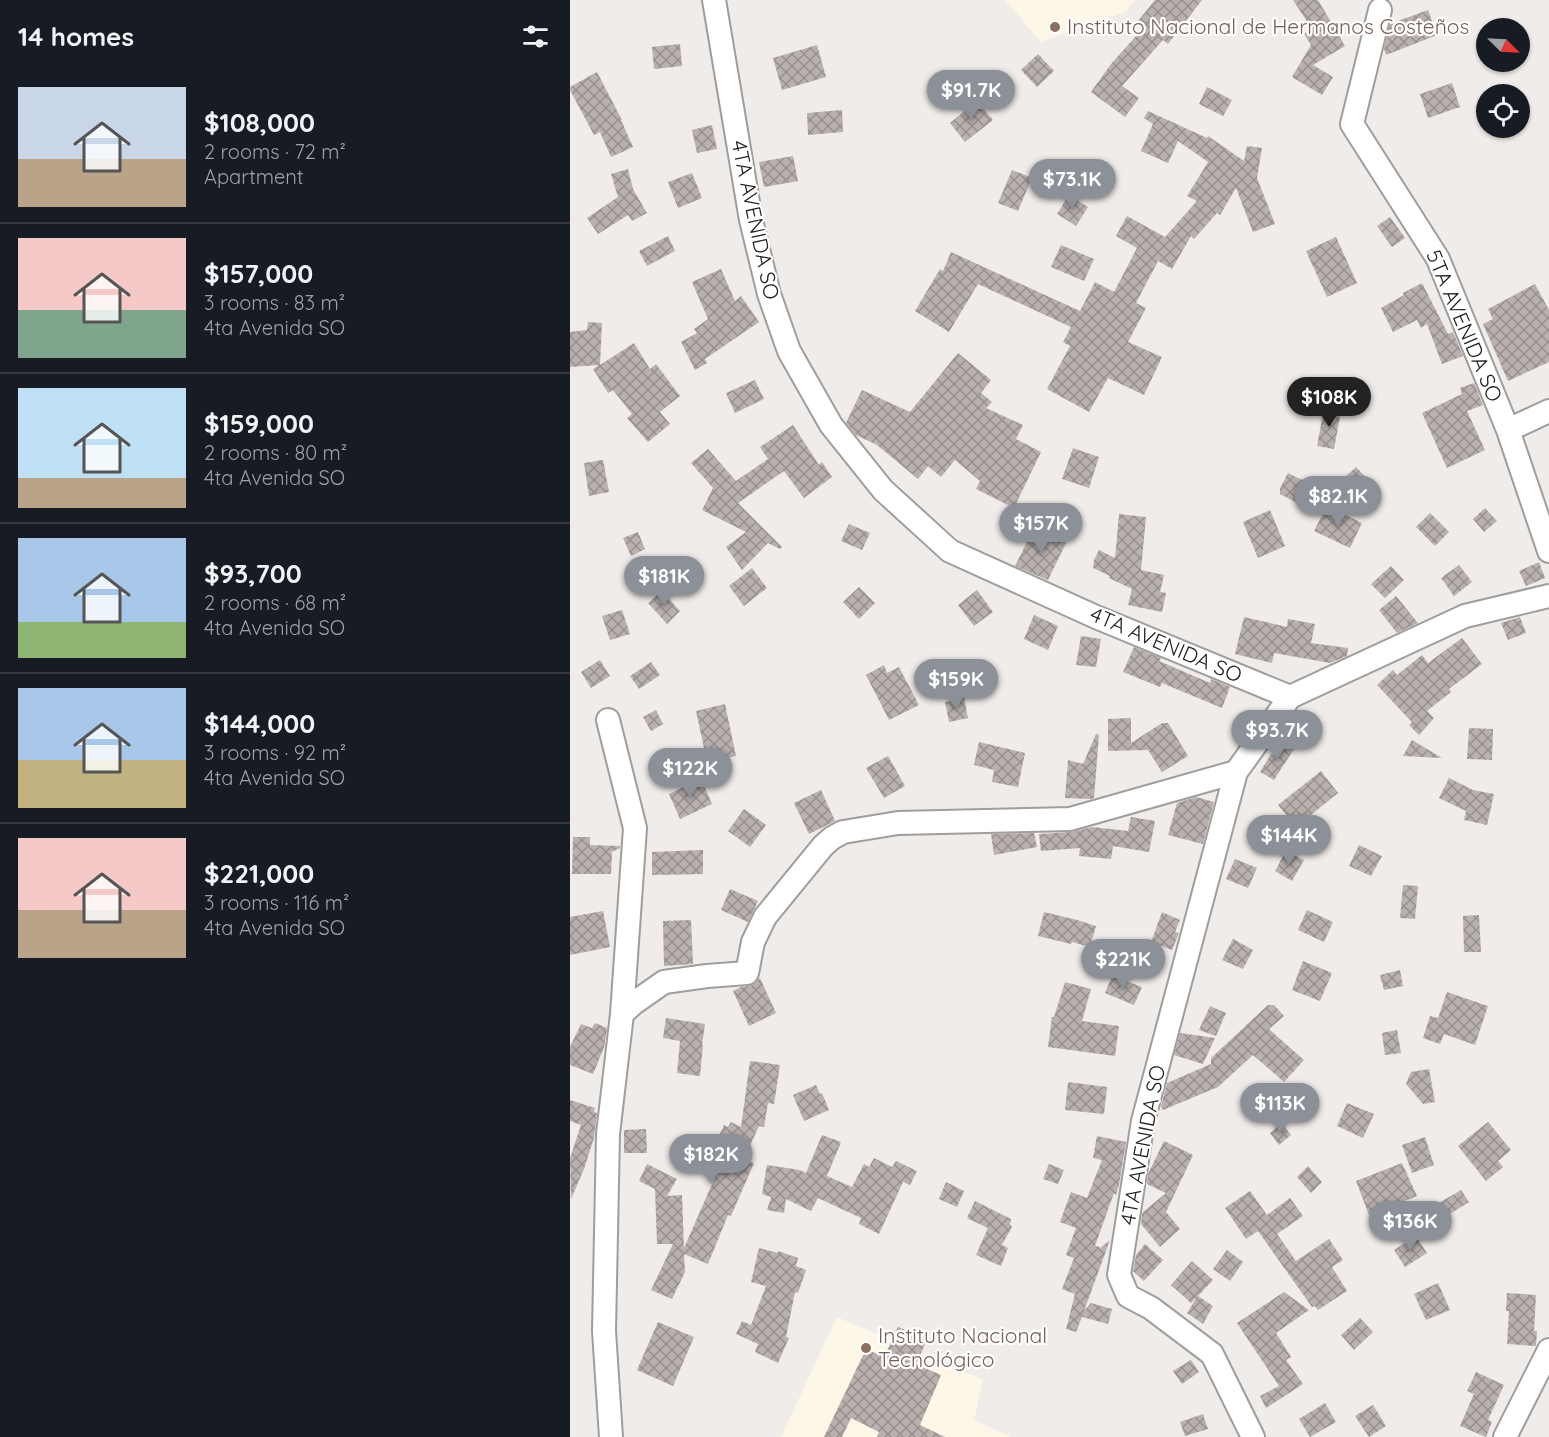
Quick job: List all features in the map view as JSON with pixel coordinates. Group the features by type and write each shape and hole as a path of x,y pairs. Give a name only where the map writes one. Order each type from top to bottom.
{"street":[{"name":"4TA AVENIDA SO","path":"714,0 751,220 769,294 789,351 831,425 883,490 950,551 1096,617 1290,697 1236,772 1143,1121 1119,1275 1128,1296 1151,1308 1212,1354 1253,1437"},
{"name":"5TA AVENIDA SO","path":"1380,10 1352,124 1438,259 1508,430 1549,551"},
{"path":"1508,430 1549,411"},
{"path":"1290,697 1465,616 1549,596"},
{"path":"608,720 635,828 622,1014 608,1134 604,1331 611,1437"},
{"path":"622,1014 664,982 747,973 753,942 765,917 823,846 843,832 898,823 1070,819 1236,772"},
{"path":"1505,1437 1549,1350"}],"shaded area":[{"name":"Instituto Nacional de Hermanos Costeños","path":"1005,0 1135,0 1125,12 1041,42"},
{"name":"Instituto Nacional Tecnológico","path":"837,1317 983,1380 974,1420 1010,1437 781,1437"}],"building":[{"path":"1155,0 1202,0 1168,44 1163,40 1122,86 1139,98 1125,117 1091,92 1111,64 1145,26 1138,21"},
{"path":"1293,0 1318,0 1345,46 1313,65 1333,77 1322,95 1292,77 1311,45 1304,34 1312,29"},
{"path":"1428,10 1437,35 1386,55 1384,49 1390,24"},
{"path":"680,44 682,66 654,69 652,47"},
{"path":"817,45 826,77 782,90 773,58"},
{"path":"1038,54 1054,71 1037,87 1021,70"},
{"path":"597,72 633,147 611,157 600,132 594,135 570,90 570,87"},
{"path":"1452,83 1460,107 1428,118 1420,94"},
{"path":"1207,87 1232,100 1223,116 1199,104"},
{"path":"977,101 993,120 965,142 950,123"},
{"path":"842,110 843,132 808,135 807,113"},
{"path":"1148,111 1207,138 1208,136 1244,161 1247,146 1262,148 1257,178 1275,224 1253,232 1236,188 1220,215 1217,213 1194,239 1191,236 1172,269 1158,261 1136,303 1146,308 1128,342 1162,357 1144,395 1108,378 1089,412 1047,389 1070,346 1063,342 1071,327 978,284 949,332 915,311 940,269 943,271 951,252 1080,311 1095,282 1114,292 1137,248 1116,236 1127,216 1165,237 1197,201 1187,196 1208,162 1178,141 1168,163 1141,151 1153,124 1144,118"},
{"path":"712,125 717,149 697,153 692,130"},
{"path":"793,156 798,181 764,187 759,162"},
{"path":"628,169 633,189 647,213 632,221 628,215 598,234 587,218 618,197 611,174"},
{"path":"1012,170 1032,178 1018,211 998,203"},
{"path":"692,173 702,198 678,208 668,182"},
{"path":"1069,195 1088,207 1076,226 1057,214"},
{"path":"1390,217 1405,238 1392,247 1377,226"},
{"path":"668,236 675,251 647,266 639,251"},
{"path":"1336,237 1357,283 1327,297 1306,251"},
{"path":"1061,245 1094,259 1084,281 1051,267"},
{"path":"721,269 735,301 741,296 759,322 705,359 707,363 695,370 681,342 697,333 694,329 708,319 692,282"},
{"path":"1422,283 1448,334 1453,332 1463,356 1442,364 1427,324 1421,328 1417,320 1393,332 1381,308"},
{"path":"1535,284 1549,310 1549,362 1508,381 1483,324 1493,319 1488,309"},
{"path":"588,322 602,323 600,365 634,343 650,369 656,364 680,396 660,412 670,424 648,442 627,418 632,414 613,390 608,393 593,369 599,365 570,367 570,332 587,330"},
{"path":"958,353 991,380 981,393 992,402 986,408 1023,425 1016,439 1041,452 1014,508 976,489 980,481 955,460 941,477 928,466 918,479 877,445 856,435 846,423 862,390 910,412"},
{"path":"755,380 764,399 735,413 726,393"},
{"path":"1474,383 1483,405 1467,411 1485,450 1447,468 1422,413 1462,394 1460,388"},
{"path":"1324,408 1341,411 1334,449 1317,446"},
{"path":"793,425 819,465 822,462 832,477 804,498 784,471 738,503 782,547 780,549 768,543 742,570 726,547 746,532 702,510 713,488 691,463 708,449 736,481 768,459 760,447"},
{"path":"1073,448 1099,457 1089,488 1062,479"},
{"path":"603,460 609,492 589,496 584,463"},
{"path":"1356,467 1372,484 1362,494 1345,477"},
{"path":"1288,473 1322,490 1311,510 1280,494 1280,488"},
{"path":"1327,506 1362,523 1350,548 1314,531"},
{"path":"1485,508 1497,521 1484,532 1473,519"},
{"path":"1270,510 1285,546 1258,558 1243,522"},
{"path":"1430,513 1449,532 1435,546 1416,527"},
{"path":"1119,514 1146,517 1141,570 1164,575 1160,592 1166,593 1162,612 1128,605 1132,589 1093,568 1099,550 1115,558"},
{"path":"849,524 870,533 862,550 841,541"},
{"path":"1034,528 1066,543 1048,580 1015,566"},
{"path":"638,532 645,549 631,556 623,538"},
{"path":"1539,562 1545,578 1526,586 1519,571"},
{"path":"1459,565 1472,582 1454,596 1441,578"},
{"path":"1391,566 1404,580 1385,598 1371,584"},
{"path":"752,568 767,588 744,606 729,586"},
{"path":"859,587 875,603 859,619 843,602"},
{"path":"977,590 993,612 974,626 958,605"},
{"path":"662,591 680,611 667,624 648,603"},
{"path":"1396,596 1418,623 1397,633 1379,610"},
{"path":"622,610 630,634 610,640 602,616"},
{"path":"1034,615 1058,626 1048,650 1024,639"},
{"path":"1244,617 1287,627 1288,619 1315,624 1311,643 1348,648 1347,656 1330,663 1274,653 1272,663 1235,654"},
{"path":"1520,617 1526,633 1508,640 1501,623"},
{"path":"1081,636 1101,639 1096,667 1076,665"},
{"path":"1462,638 1482,664 1449,689 1451,692 1427,711 1434,718 1419,735 1409,725 1412,722 1377,685 1393,670 1397,675 1422,655 1428,663"},
{"path":"1134,647 1161,658 1159,661 1210,683 1211,679 1230,687 1222,708 1162,683 1160,687 1123,672"},
{"path":"600,660 610,676 591,688 581,672"},
{"path":"651,662 660,675 639,689 630,676"},
{"path":"884,665 887,673 899,667 919,705 889,720 866,675"},
{"path":"964,698 968,718 949,722 945,702"},
{"path":"725,704 736,756 707,762 696,711"},
{"path":"656,710 663,724 651,731 643,717"},
{"path":"1131,718 1131,743 1162,723 1168,723 1188,756 1162,772 1148,750 1108,751 1108,719"},
{"path":"1469,728 1493,729 1492,760 1467,759"},
{"path":"1096,734 1099,735 1094,798 1065,798 1068,760 1083,764"},
{"path":"1412,740 1442,758 1403,756"},
{"path":"1282,741 1294,749 1274,780 1260,772"},
{"path":"979,742 1025,753 1018,787 992,782 994,770 974,765"},
{"path":"888,756 905,786 884,798 866,768"},
{"path":"1321,771 1338,793 1296,827 1278,805"},
{"path":"1449,778 1473,790 1494,794 1487,825 1464,820 1466,811 1439,798"},
{"path":"701,779 712,804 680,819 669,794"},
{"path":"821,790 835,821 809,834 794,803"},
{"path":"1196,797 1214,802 1203,844 1168,835 1177,803"},
{"path":"744,809 766,825 750,847 728,831"},
{"path":"1131,817 1155,821 1149,852 1113,846 1111,859 1079,856 1080,848 1041,851 1039,834 1071,832 1092,827 1128,831"},
{"path":"1034,833 1037,847 994,855 991,834"},
{"path":"573,837 590,837 590,845 620,846 610,853 612,853 611,874 572,874"},
{"path":"1359,845 1382,856 1371,876 1349,866"},
{"path":"703,850 703,874 652,875 652,852"},
{"path":"1286,851 1304,860 1292,881 1275,871"},
{"path":"1235,859 1257,868 1248,888 1226,879"},
{"path":"1403,885 1418,886 1415,919 1400,918"},
{"path":"730,889 758,901 748,922 721,910"},
{"path":"1307,910 1333,922 1324,942 1298,930"},
{"path":"603,911 610,947 570,955 570,917"},
{"path":"1044,912 1096,926 1090,947 1038,936"},
{"path":"1162,912 1180,920 1175,932 1179,933 1172,950 1151,942"},
{"path":"1479,915 1481,952 1464,952 1463,916"},
{"path":"691,920 693,964 664,966 663,921"},
{"path":"1233,939 1253,950 1243,969 1222,960"},
{"path":"1303,961 1332,973 1320,1001 1292,990"},
{"path":"1400,970 1403,986 1384,990 1380,975"},
{"path":"1112,976 1142,987 1134,1005 1105,993"},
{"path":"760,978 776,1013 749,1026 733,991 749,986"},
{"path":"1065,982 1091,989 1082,1021 1119,1026 1115,1056 1048,1047 1052,1017 1054,1017"},
{"path":"1447,992 1488,1006 1475,1045 1444,1034 1440,1044 1423,1038 1430,1016 1438,1018"},
{"path":"1268,1005 1274,1005 1284,1016 1269,1029 1304,1060 1284,1082 1253,1055 1218,1087 1163,1110 1161,1106 1167,1083 1211,1064 1211,1058"},
{"path":"1210,1006 1226,1013 1216,1036 1199,1030"},
{"path":"666,1018 705,1024 700,1076 677,1073 680,1041 663,1038"},
{"path":"595,1023 607,1028 604,1048 593,1074 570,1065 570,1047 581,1024 592,1028"},
{"path":"1397,1030 1401,1053 1385,1055 1382,1033"},
{"path":"1180,1033 1215,1038 1203,1064 1174,1055"},
{"path":"750,1061 780,1065 774,1104 768,1103 764,1127 759,1126 743,1161 754,1163 731,1216 728,1215 708,1264 684,1254 685,1272 672,1299 651,1290 673,1244 657,1244 655,1189 639,1181 647,1164 677,1179 667,1196 682,1195 684,1248 723,1159 711,1153 724,1125 728,1127 731,1122 741,1127"},
{"path":"1429,1069 1435,1102 1423,1104 1406,1084 1411,1072"},
{"path":"1068,1082 1107,1087 1104,1114 1065,1110"},
{"path":"816,1085 829,1110 804,1121 793,1095"},
{"path":"570,1100 595,1108 594,1112 597,1113 594,1138 571,1199 570,1158 581,1125 570,1121"},
{"path":"1347,1103 1374,1114 1363,1138 1337,1126"},
{"path":"1488,1122 1511,1150 1498,1161 1503,1167 1486,1181 1458,1146"},
{"path":"1282,1123 1291,1135 1279,1145 1270,1133"},
{"path":"646,1129 647,1153 624,1153 624,1130"},
{"path":"822,1135 841,1142 827,1176 852,1187 864,1164 869,1167 874,1158 892,1167 896,1161 917,1171 910,1185 903,1182 879,1234 859,1224 861,1218 818,1198 811,1211 786,1199 784,1213 767,1210 771,1197 762,1194 767,1165 806,1173"},
{"path":"1097,1136 1126,1142 1119,1185 1095,1246 1100,1247 1099,1249 1110,1240 1084,1311 1091,1303 1112,1309 1108,1324 1082,1317 1076,1332 1066,1329 1075,1294 1062,1289 1074,1258 1066,1255 1076,1228 1060,1222 1071,1192 1087,1198 1102,1160 1093,1158"},
{"path":"1425,1137 1434,1165 1412,1173 1402,1145"},
{"path":"1164,1141 1193,1155 1166,1212 1180,1229 1160,1247 1141,1224 1142,1213 1166,1193 1147,1184 1148,1174"},
{"path":"1402,1163 1417,1196 1369,1215 1356,1181"},
{"path":"1049,1164 1064,1170 1058,1184 1043,1179"},
{"path":"1308,1166 1322,1182 1311,1193 1297,1177"},
{"path":"946,1182 964,1191 957,1207 939,1199"},
{"path":"1461,1190 1469,1202 1445,1217 1437,1204"},
{"path":"1250,1191 1267,1215 1290,1198 1303,1216 1277,1234 1296,1261 1329,1239 1343,1260 1332,1267 1347,1291 1318,1310 1315,1306 1312,1307 1258,1231 1246,1239 1225,1208"},
{"path":"975,1201 1011,1219 1012,1227 1002,1245 1008,1248 1001,1266 976,1255 988,1228 967,1218"},
{"path":"1416,1236 1427,1253 1405,1267 1394,1250"},
{"path":"1145,1244 1163,1260 1144,1281 1133,1271 1136,1255"},
{"path":"759,1248 778,1253 778,1251 798,1258 796,1266 806,1270 798,1293 795,1292 786,1337 789,1338 778,1363 755,1352 758,1344 736,1334 742,1321 751,1325 766,1286 751,1282"},
{"path":"1227,1250 1243,1262 1230,1281 1213,1269"},
{"path":"1192,1261 1213,1280 1198,1296 1213,1306 1203,1324 1187,1313 1197,1297 1191,1303 1171,1285"},
{"path":"1438,1283 1450,1310 1426,1320 1414,1294"},
{"path":"1284,1292 1309,1310 1276,1333 1291,1357 1286,1360 1303,1384 1266,1408 1260,1396 1279,1386 1237,1323"},
{"path":"1507,1293 1536,1295 1534,1331 1537,1331 1536,1346 1507,1344 1509,1311 1506,1311"},
{"path":"1360,1318 1373,1332 1354,1350 1341,1335"},
{"path":"658,1322 694,1337 673,1386 637,1370"},
{"path":"898,1327 927,1340 916,1364 941,1375 920,1425 945,1437 877,1437 879,1432 851,1418 842,1437 824,1437 866,1349 884,1357"},
{"path":"1191,1360 1199,1372 1182,1384 1173,1371"},
{"path":"1476,1372 1504,1385 1488,1420 1492,1422 1486,1437 1460,1426 1474,1394 1467,1391"},
{"path":"1325,1403 1336,1422 1310,1437 1299,1419"},
{"path":"1373,1405 1386,1426 1369,1437 1355,1416"},
{"path":"1203,1414 1208,1429 1185,1436 1180,1422"}],"place":[{"name":"Instituto Nacional de Hermanos Costeños","path":"1055,27"},
{"name":"Instituto Nacional Tecnológico","path":"866,1348"}]}
